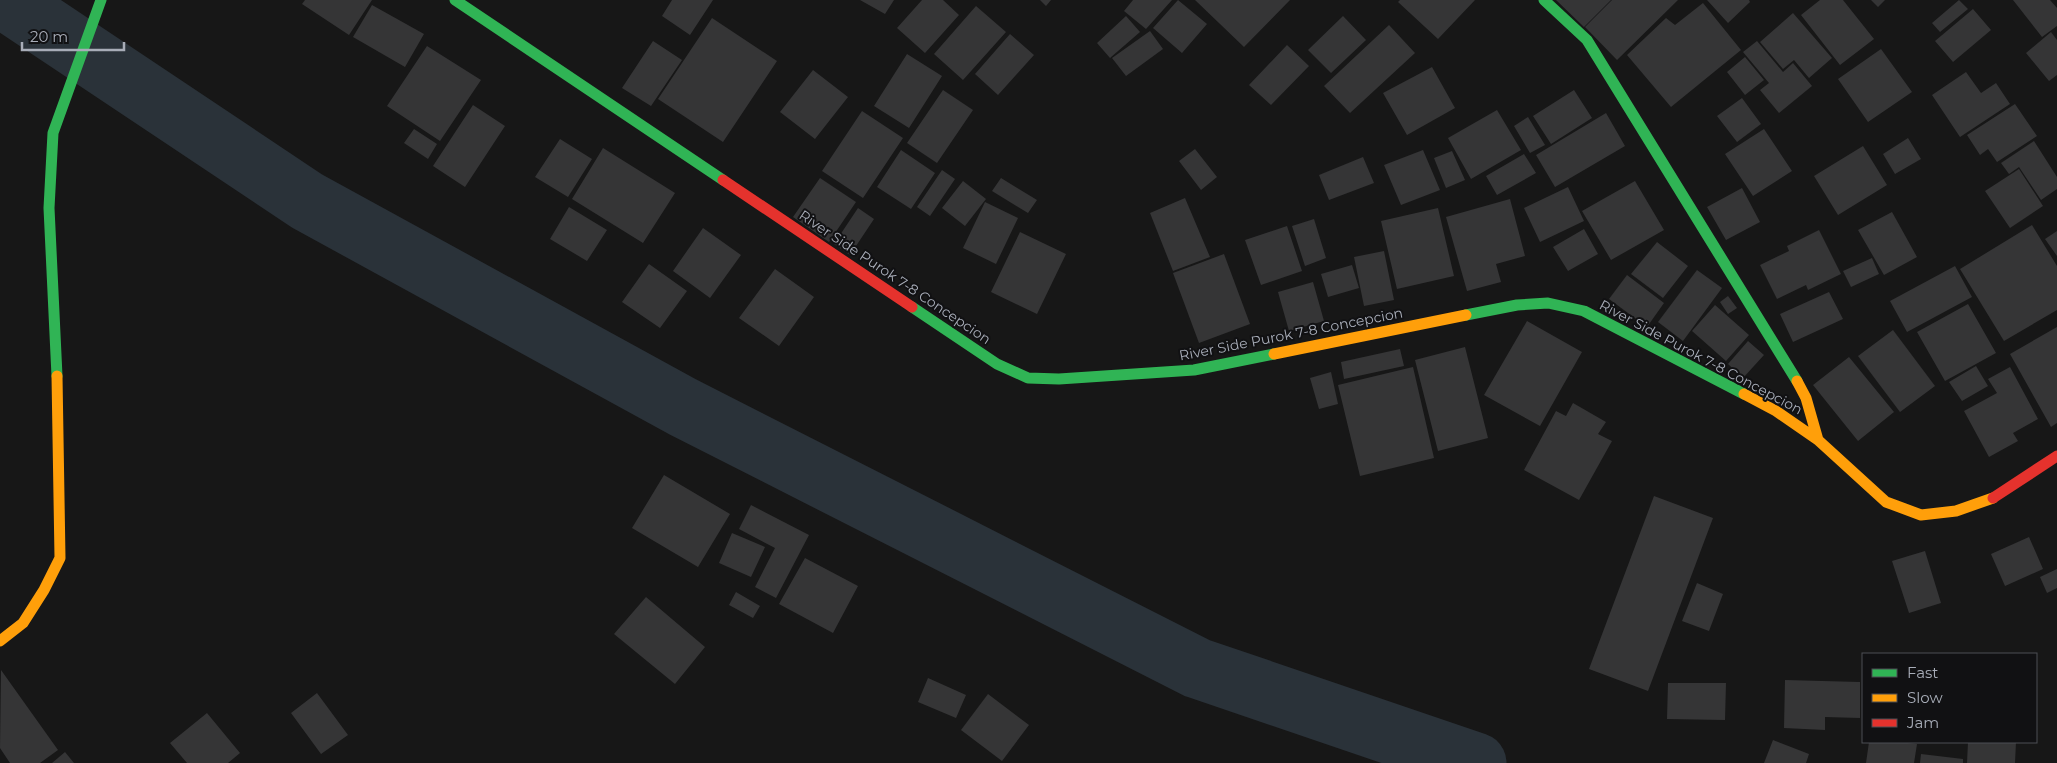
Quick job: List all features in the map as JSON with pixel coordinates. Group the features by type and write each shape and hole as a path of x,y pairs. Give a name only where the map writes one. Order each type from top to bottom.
{"street":[{"path":"0,640 22,624 44,590 60,558 57,363 49,208 53,133 101,0"},
{"name":"River Side Purok 7-8 Concepcion","path":"455,0 997,364 1028,378 1059,379 1194,370 1517,305 1548,303 1584,311 1776,411 1818,440 1886,502 1921,515 1956,511 1990,500 2057,456"},
{"path":"1544,0 1588,40 1786,362 1806,398 1818,440"}],"building":[{"path":"305,0 372,0 349,35 302,4"},
{"path":"672,0 713,0 690,35 662,16"},
{"path":"860,0 894,0 885,14"},
{"path":"922,0 943,0 959,15 925,53 897,28"},
{"path":"1040,0 1051,0 1046,6"},
{"path":"1133,0 1172,0 1146,29 1124,11"},
{"path":"1178,0 1207,24 1182,53 1153,28"},
{"path":"1195,0 1290,0 1244,47"},
{"path":"1400,0 1475,0 1438,39 1398,2"},
{"path":"1556,0 1611,0 1584,27"},
{"path":"1612,0 1678,0 1617,60 1585,27"},
{"path":"1707,0 1749,0 1750,2 1728,23"},
{"path":"1820,0 1843,0 1874,39 1840,65 1801,15"},
{"path":"1871,0 1885,0 1878,7"},
{"path":"1959,0 1968,9 1940,32 1932,23"},
{"path":"2013,0 2050,0 2057,8 2057,26 2042,37"},
{"path":"1703,3 1741,50 1671,107 1627,55 1666,18 1675,25"},
{"path":"372,5 424,34 405,67 353,37"},
{"path":"976,6 1006,32 963,80 934,54"},
{"path":"1973,9 1991,30 1953,62 1935,41"},
{"path":"1793,13 1832,58 1809,78 1794,60 1783,69 1760,42"},
{"path":"1126,16 1140,32 1110,58 1097,43"},
{"path":"1343,16 1366,40 1331,73 1308,50"},
{"path":"712,18 777,61 723,142 658,99"},
{"path":"1389,25 1415,53 1350,113 1324,86"},
{"path":"1150,31 1163,49 1126,76 1112,58"},
{"path":"2051,32 2057,40 2057,75 2049,81 2026,53"},
{"path":"1010,34 1034,55 998,95 975,74"},
{"path":"653,41 682,60 651,106 622,88"},
{"path":"1757,41 1783,72 1793,63 1812,86 1779,113 1760,90 1769,83 1743,52"},
{"path":"1287,45 1309,66 1271,105 1249,85"},
{"path":"427,46 481,80 440,141 387,106"},
{"path":"1881,49 1912,92 1868,122 1838,79"},
{"path":"907,54 942,76 909,128 874,106"},
{"path":"1745,57 1764,80 1745,95 1727,72"},
{"path":"1432,67 1455,108 1407,135 1383,93"},
{"path":"813,70 848,97 815,139 780,112"},
{"path":"1966,72 1981,93 1996,83 2010,104 1960,137 1932,95"},
{"path":"943,90 973,110 937,163 907,143"},
{"path":"1574,90 1592,118 1551,144 1533,116"},
{"path":"1742,98 1761,124 1737,142 1717,116"},
{"path":"2015,104 2037,136 1997,162 1988,149 1980,155 1967,135"},
{"path":"473,105 505,126 465,187 433,166"},
{"path":"1497,110 1521,150 1471,179 1448,138"},
{"path":"862,111 903,138 863,198 822,171"},
{"path":"1606,113 1625,146 1555,187 1536,155"},
{"path":"1528,117 1545,145 1530,153 1514,126"},
{"path":"414,129 437,144 428,159 404,143"},
{"path":"1764,129 1792,171 1753,196 1725,154"},
{"path":"1908,138 1921,159 1895,174 1883,154"},
{"path":"560,139 592,159 568,197 535,177"},
{"path":"2034,141 2057,177 2057,189 2041,200 2019,167 2009,174 2001,163"},
{"path":"1863,146 1887,185 1838,215 1814,176"},
{"path":"603,148 675,193 643,243 572,199"},
{"path":"1195,149 1217,177 1201,190 1179,161"},
{"path":"901,150 935,173 911,209 877,187"},
{"path":"1423,150 1440,190 1401,205 1384,165"},
{"path":"1452,151 1465,180 1446,188 1434,158"},
{"path":"1524,154 1536,173 1497,195 1486,176"},
{"path":"1363,157 1374,183 1329,200 1319,175"},
{"path":"2019,169 2043,206 2010,228 1985,191"},
{"path":"942,170 955,179 930,216 917,207"},
{"path":"820,178 856,202 829,242 793,217"},
{"path":"1001,178 1037,200 1028,213 992,191"},
{"path":"963,181 986,199 965,226 942,208"},
{"path":"1635,181 1664,230 1611,260 1582,211"},
{"path":"1568,187 1584,221 1540,242 1524,208"},
{"path":"1742,188 1760,222 1726,240 1707,207"},
{"path":"1185,198 1210,257 1173,271 1150,213"},
{"path":"1510,199 1525,256 1496,264 1501,282 1467,291 1446,217"},
{"path":"985,202 1018,218 996,264 963,248"},
{"path":"569,207 607,230 587,261 550,239"},
{"path":"858,208 874,219 850,255 834,244"},
{"path":"1438,208 1454,276 1397,289 1381,221"},
{"path":"1892,212 1917,257 1884,275 1858,230"},
{"path":"1314,219 1326,258 1305,266 1292,226"},
{"path":"2032,225 2057,266 2057,310 2004,341 1960,269"},
{"path":"1287,226 1302,271 1261,285 1245,240"},
{"path":"703,228 741,255 710,298 673,271"},
{"path":"1584,229 1598,254 1568,271 1553,247"},
{"path":"1819,230 1841,274 1808,290 1806,285 1777,299 1760,265 1789,251 1787,246"},
{"path":"2057,231 2057,256 2045,239"},
{"path":"1020,232 1066,254 1037,314 991,292"},
{"path":"1657,242 1688,266 1663,298 1631,274"},
{"path":"1384,251 1394,300 1364,306 1354,257"},
{"path":"1224,254 1250,324 1199,343 1173,273"},
{"path":"1872,258 1879,274 1851,287 1843,271"},
{"path":"649,264 687,291 660,328 622,302"},
{"path":"1352,265 1359,288 1328,297 1321,274"},
{"path":"1955,266 1972,297 1907,332 1890,301"},
{"path":"775,269 814,297 779,346 739,318"},
{"path":"1697,270 1722,288 1683,341 1658,322"},
{"path":"1627,275 1664,303 1647,327 1609,299"},
{"path":"1313,282 1324,321 1289,331 1278,292"},
{"path":"1829,292 1843,319 1793,342 1780,314"},
{"path":"1728,296 1737,308 1728,314 1720,302"},
{"path":"1968,304 1996,353 1945,381 1917,332"},
{"path":"1715,305 1749,335 1726,361 1692,331"},
{"path":"1527,321 1582,352 1540,426 1484,395"},
{"path":"2057,327 2057,423 2051,427 2010,354"},
{"path":"1893,330 1935,386 1900,412 1858,356"},
{"path":"1748,341 1764,355 1743,378 1728,364"},
{"path":"1465,347 1488,438 1438,451 1415,360"},
{"path":"1400,349 1404,366 1344,379 1341,362"},
{"path":"1849,357 1894,412 1858,441 1813,385"},
{"path":"1976,366 1988,386 1962,401 1949,382"},
{"path":"1413,367 1434,458 1360,476 1338,385"},
{"path":"2010,367 2038,419 2013,433 2018,441 1989,457 1964,411 1997,393 1988,379"},
{"path":"1331,372 1338,404 1319,409 1310,378"},
{"path":"1573,403 1606,422 1598,434 1612,441 1579,500 1524,470 1556,411 1566,416"},
{"path":"664,475 730,514 698,567 632,528"},
{"path":"1654,496 1713,518 1648,691 1589,669"},
{"path":"751,505 809,535 776,598 755,587 775,548 739,529"},
{"path":"732,533 765,547 751,577 719,563"},
{"path":"2029,537 2043,569 2005,586 1991,554"},
{"path":"1925,551 1941,603 1909,613 1892,561"},
{"path":"805,558 858,586 833,633 779,604"},
{"path":"2057,569 2057,588 2047,593 2040,577"},
{"path":"1697,583 1723,594 1709,631 1682,621"},
{"path":"736,592 760,606 753,618 729,605"},
{"path":"646,597 705,647 675,684 614,634"},
{"path":"1,670 58,750 40,763 10,763 0,748"},
{"path":"928,678 966,695 956,718 918,702"},
{"path":"1785,680 1860,682 1860,718 1825,717 1825,730 1784,728"},
{"path":"1668,683 1726,683 1725,720 1667,719"},
{"path":"317,693 348,735 321,754 291,713"},
{"path":"988,694 1029,725 1002,761 961,730"},
{"path":"207,713 240,753 228,763 187,763 170,743"},
{"path":"1773,740 1809,754 1806,763 1764,763"},
{"path":"1869,743 1917,744 1914,763 1866,763"},
{"path":"1968,743 2016,743 2015,763 1967,763"},
{"path":"65,752 74,763 52,763"},
{"path":"1921,754 1963,759 1963,763 1920,763"}],"waterway":[{"path":"6,0 307,201 683,407 1197,668 1476,763"}],"traffic: fast":[{"path":"57,376 49,208 53,133 101,0"},
{"path":"455,0 723,180"},
{"path":"1544,0 1587,40 1797,381"},
{"path":"1466,315 1517,305 1548,303 1584,311 1744,394"},
{"path":"912,307 997,364 1028,378 1059,379 1194,370 1274,354"}],"traffic: slow":[{"path":"1274,354 1466,315"},
{"path":"0,641 23,623 44,590 60,558 57,376"},
{"path":"1797,381 1806,398 1818,440"},
{"path":"1744,394 1776,411 1818,440 1886,502 1921,515 1956,511 1993,498"}],"traffic: jam":[{"path":"723,180 912,307"},
{"path":"1993,498 2057,456"}]}
